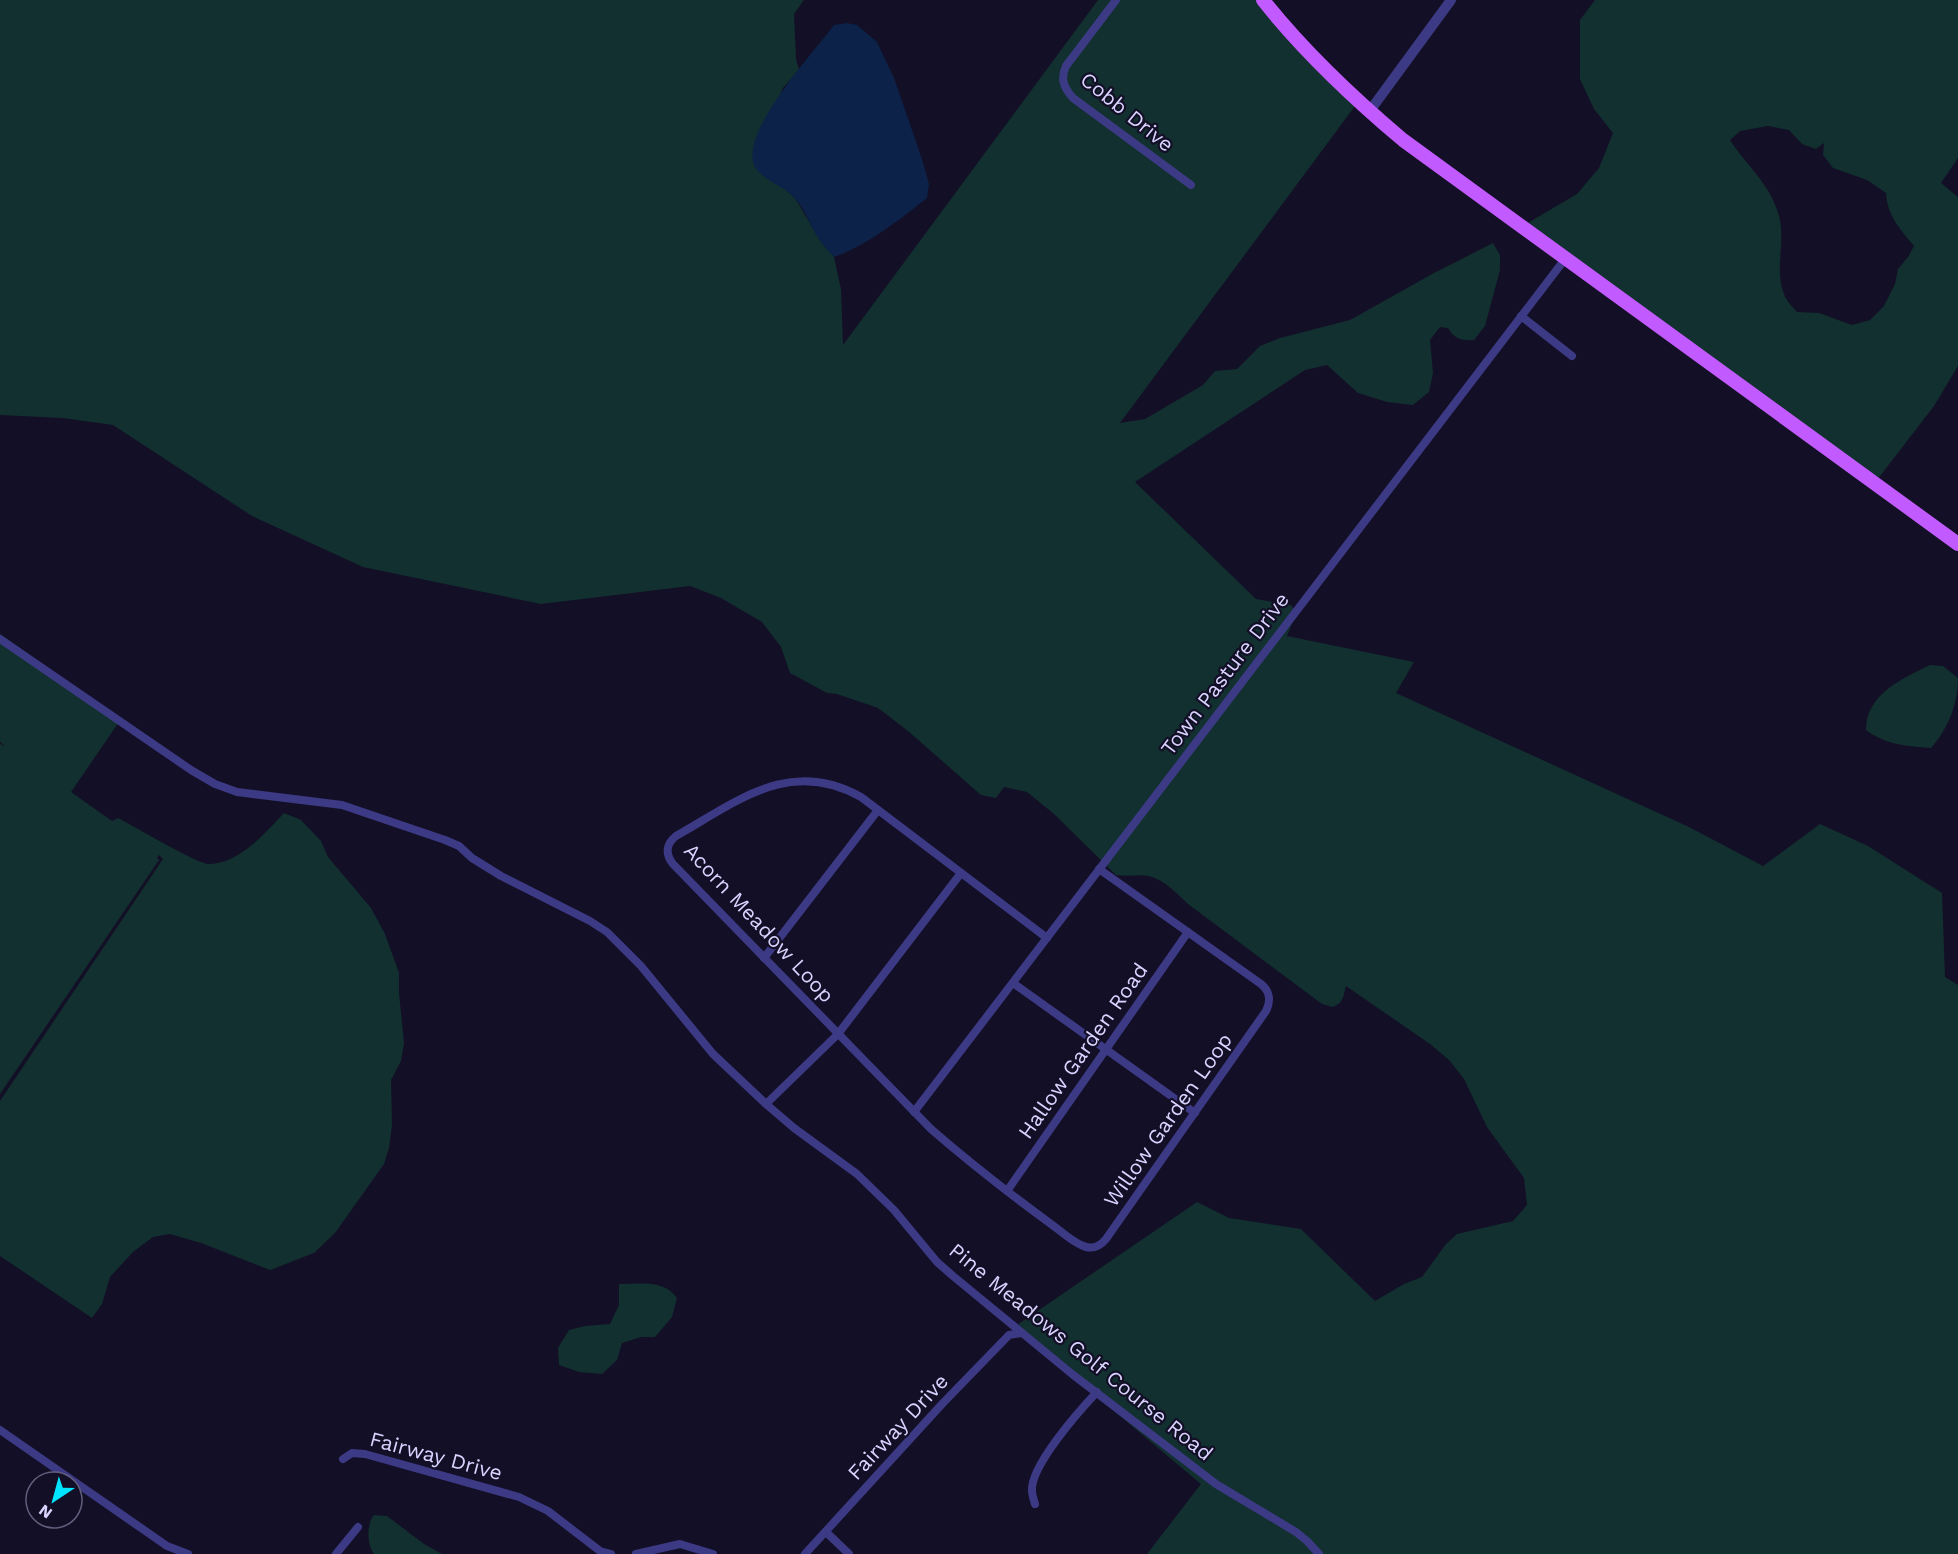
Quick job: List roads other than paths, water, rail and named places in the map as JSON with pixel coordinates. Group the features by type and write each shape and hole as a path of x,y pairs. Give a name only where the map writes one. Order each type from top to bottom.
{"main road":[{"path":"1263,0 1312,58 1369,112 1426,158 1958,544"}],"street":[{"name":"Cobb Drive","path":"1116,0 1066,66 1062,77 1064,86 1073,98 1191,185"},
{"path":"1369,112 1451,0"},
{"name":"Town Pasture Drive","path":"914,1112 1565,258"},
{"path":"1521,316 1572,356"},
{"name":"Pine Meadows Golf Course Road","path":"0,639 191,770 215,784 237,792 342,805 434,836 459,846 472,858 501,876 607,932 641,966 713,1054 794,1128 857,1174 894,1210 938,1262 1021,1333 1216,1484 1296,1532 1319,1554"},
{"name":"Acorn Meadow Loop","path":"914,1112 670,862 667,850 672,839 758,790 786,782 816,782 835,786 853,792 1047,938"},
{"path":"764,958 878,810"},
{"name":"Willow Garden Loop","path":"914,1112 1007,1191 1082,1245 1096,1246 1106,1239 1266,1011 1269,999 1264,986 1099,869"},
{"path":"766,1104 838,1034 961,873"},
{"name":"Hallow Garden Road","path":"1007,1191 1188,933"},
{"path":"1013,983 1195,1113"},
{"name":"Fairway Drive","path":"805,1554 943,1403 1009,1335 1021,1333"},
{"path":"1035,1504 1032,1489 1042,1462 1096,1392"},
{"path":"0,1430 167,1546 188,1554"},
{"name":"Fairway Drive","path":"344,1459 352,1453 365,1454 519,1497 548,1512 600,1551 611,1554"},
{"path":"336,1554 358,1527"},
{"path":"826,1532 849,1554"},
{"path":"636,1554 680,1544 713,1554"}],"water":[{"path":"847,23 857,25 877,42 894,78 929,184 927,198 906,215 871,239 834,257 821,242 793,196 757,170 754,165 753,150 758,132 768,112 796,72 834,25"}]}
